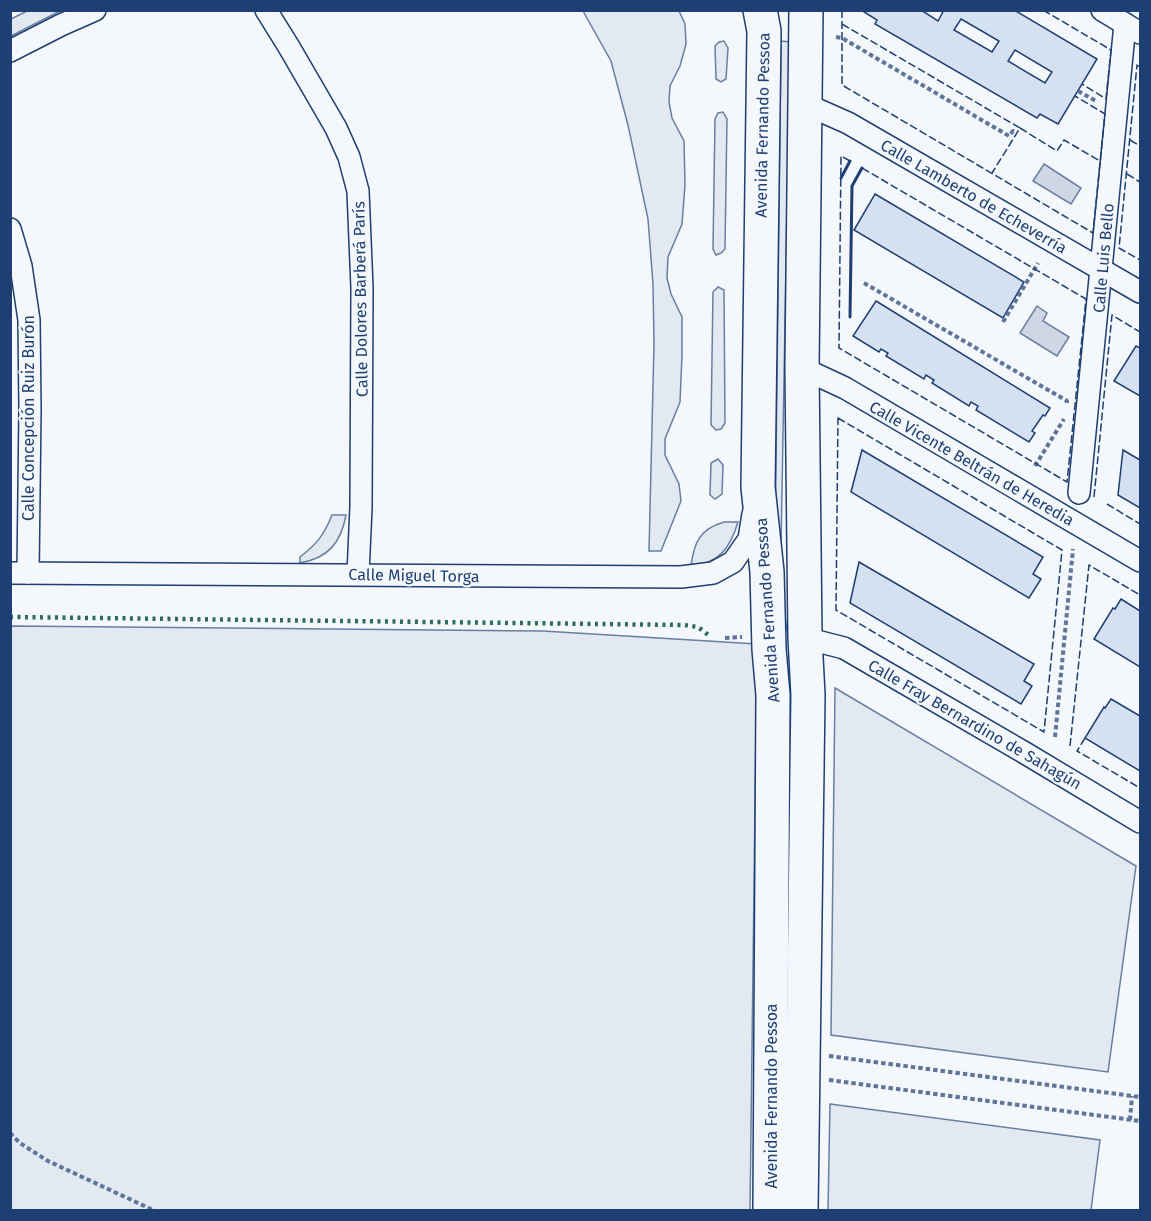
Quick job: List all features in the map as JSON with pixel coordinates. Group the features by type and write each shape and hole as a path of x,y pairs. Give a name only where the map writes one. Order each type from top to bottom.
{"main road":[{"name":"Avenida Fernando Pessoa","path":"760,10 764,31 758,487 767,572 773,694 770,1210"},
{"name":"Avenida Fernando Pessoa","path":"801,1210 808,695 805,638 802,368 806,10"}],"street":[{"path":"10,51 61,24 95,10"},
{"name":"Calle Dolores Barberá París","path":"266,10 336,128 349,157 358,192 362,288 361,507 358,574"},
{"path":"1102,10 1133,29"},
{"name":"Calle Luis Bello","path":"1079,493 1102,269 1133,29"},
{"name":"Calle Lamberto de Echeverría","path":"805,104 848,123 1140,292"},
{"name":"Calle Concepción Ruiz Burón","path":"10,229 21,266 29,320 30,409 19,573"},
{"name":"Calle Vicente Beltrán de Heredia","path":"802,368 845,388 1140,561"},
{"name":"Calle Miguel Torga","path":"19,573 681,577 713,573 733,562 749,539 758,487"},
{"name":"Calle Fray Bernardino de Sahagún","path":"805,638 844,648 1140,822"}],"path":[{"path":"836,37 842,38 1010,136 1013,131 1016,134"},
{"path":"1002,322 1038,263"},
{"path":"864,283 1066,401 1068,413 1035,466"},
{"path":"1055,737 1073,549"},
{"path":"825,1055 1140,1097"},
{"path":"825,1079 1140,1121"},
{"path":"1130,1120 1132,1096"},
{"path":"10,1133 20,1143 48,1161 153,1210"}],"shaded area":[{"path":"27,11 60,11 11,36 11,19"},
{"path":"583,11 679,11 685,24 686,44 680,66 670,86 669,102 672,118 684,141 685,185 682,224 668,257 667,278 671,294 682,317 680,402 665,439 665,455 679,484 681,501 661,551 649,551 654,344 653,284 648,219 628,125 611,61"},
{"path":"724,41 728,48 726,79 721,82 716,79 715,46"},
{"path":"781,41 790,42 781,547 782,597 787,630 780,631 775,549"},
{"path":"723,112 727,119 725,249 716,255 713,249 715,119 718,113"},
{"path":"1044,164 1081,188 1071,204 1033,181"},
{"path":"718,287 724,290 725,423 721,429 716,430 711,425 713,292"},
{"path":"1037,306 1047,313 1043,321 1069,337 1057,356 1020,333"},
{"path":"718,459 723,465 722,494 715,499 710,495 711,463"},
{"path":"332,515 346,515 337,541 326,553 300,563 300,557 319,539"},
{"path":"724,522 738,522 727,547 717,558 691,566 696,543 709,528"},
{"path":"11,626 543,631 757,644 750,1210 11,1210"},
{"path":"835,688 1136,866 1108,1072 831,1035"},
{"path":"830,1104 1100,1140 1091,1210 828,1210"}],"building":[{"path":"861,10 921,10 938,21 944,10 1014,10 1097,59 1058,124 1040,114 1037,118 875,24 877,20","holes":["961,19 999,41 992,52 954,30","1015,50 1052,72 1045,83 1008,61"]},
{"path":"875,194 1024,282 1003,318 854,230"},
{"path":"876,301 1050,408 1032,431 1035,433 1029,442 976,410 978,406 971,402 969,406 932,383 934,380 926,375 924,379 886,356 888,353 881,349 879,352 853,336"},
{"path":"1136,346 1140,348 1140,396 1114,381"},
{"path":"862,450 1043,557 1033,574 1041,579 1029,598 851,492"},
{"path":"1123,450 1140,460 1140,508 1118,495"},
{"path":"859,562 1034,664 1024,681 1032,686 1021,704 850,603"},
{"path":"1121,599 1140,611 1140,667 1094,639"},
{"path":"1111,699 1140,716 1140,771 1085,738"}],"hedge":[{"path":"10,617 684,625 698,627 711,637"}],"fence":[{"path":"842,10 842,85 1093,233 1105,114 1075,96"},
{"path":"1043,10 1111,50 1106,99 1082,84"},
{"path":"842,24 1020,128 992,173"},
{"path":"1140,67 1137,65 1119,248 1140,260"},
{"path":"1020,128 1057,151 1064,140 1100,161"},
{"path":"1130,140 1140,146"},
{"path":"850,161 841,156 839,348 1067,482 1086,299 862,168"},
{"path":"1127,174 1140,182"},
{"path":"1094,497 1112,315 1140,332"},
{"path":"838,418 1062,550 1044,732 836,610 838,418"},
{"path":"1107,504 1140,524"},
{"path":"1070,746 1089,565 1140,595"},
{"path":"1085,738 1077,751 1140,788"}],"wall":[{"path":"841,178 850,161"},
{"path":"850,317 852,186 862,168"}]}
